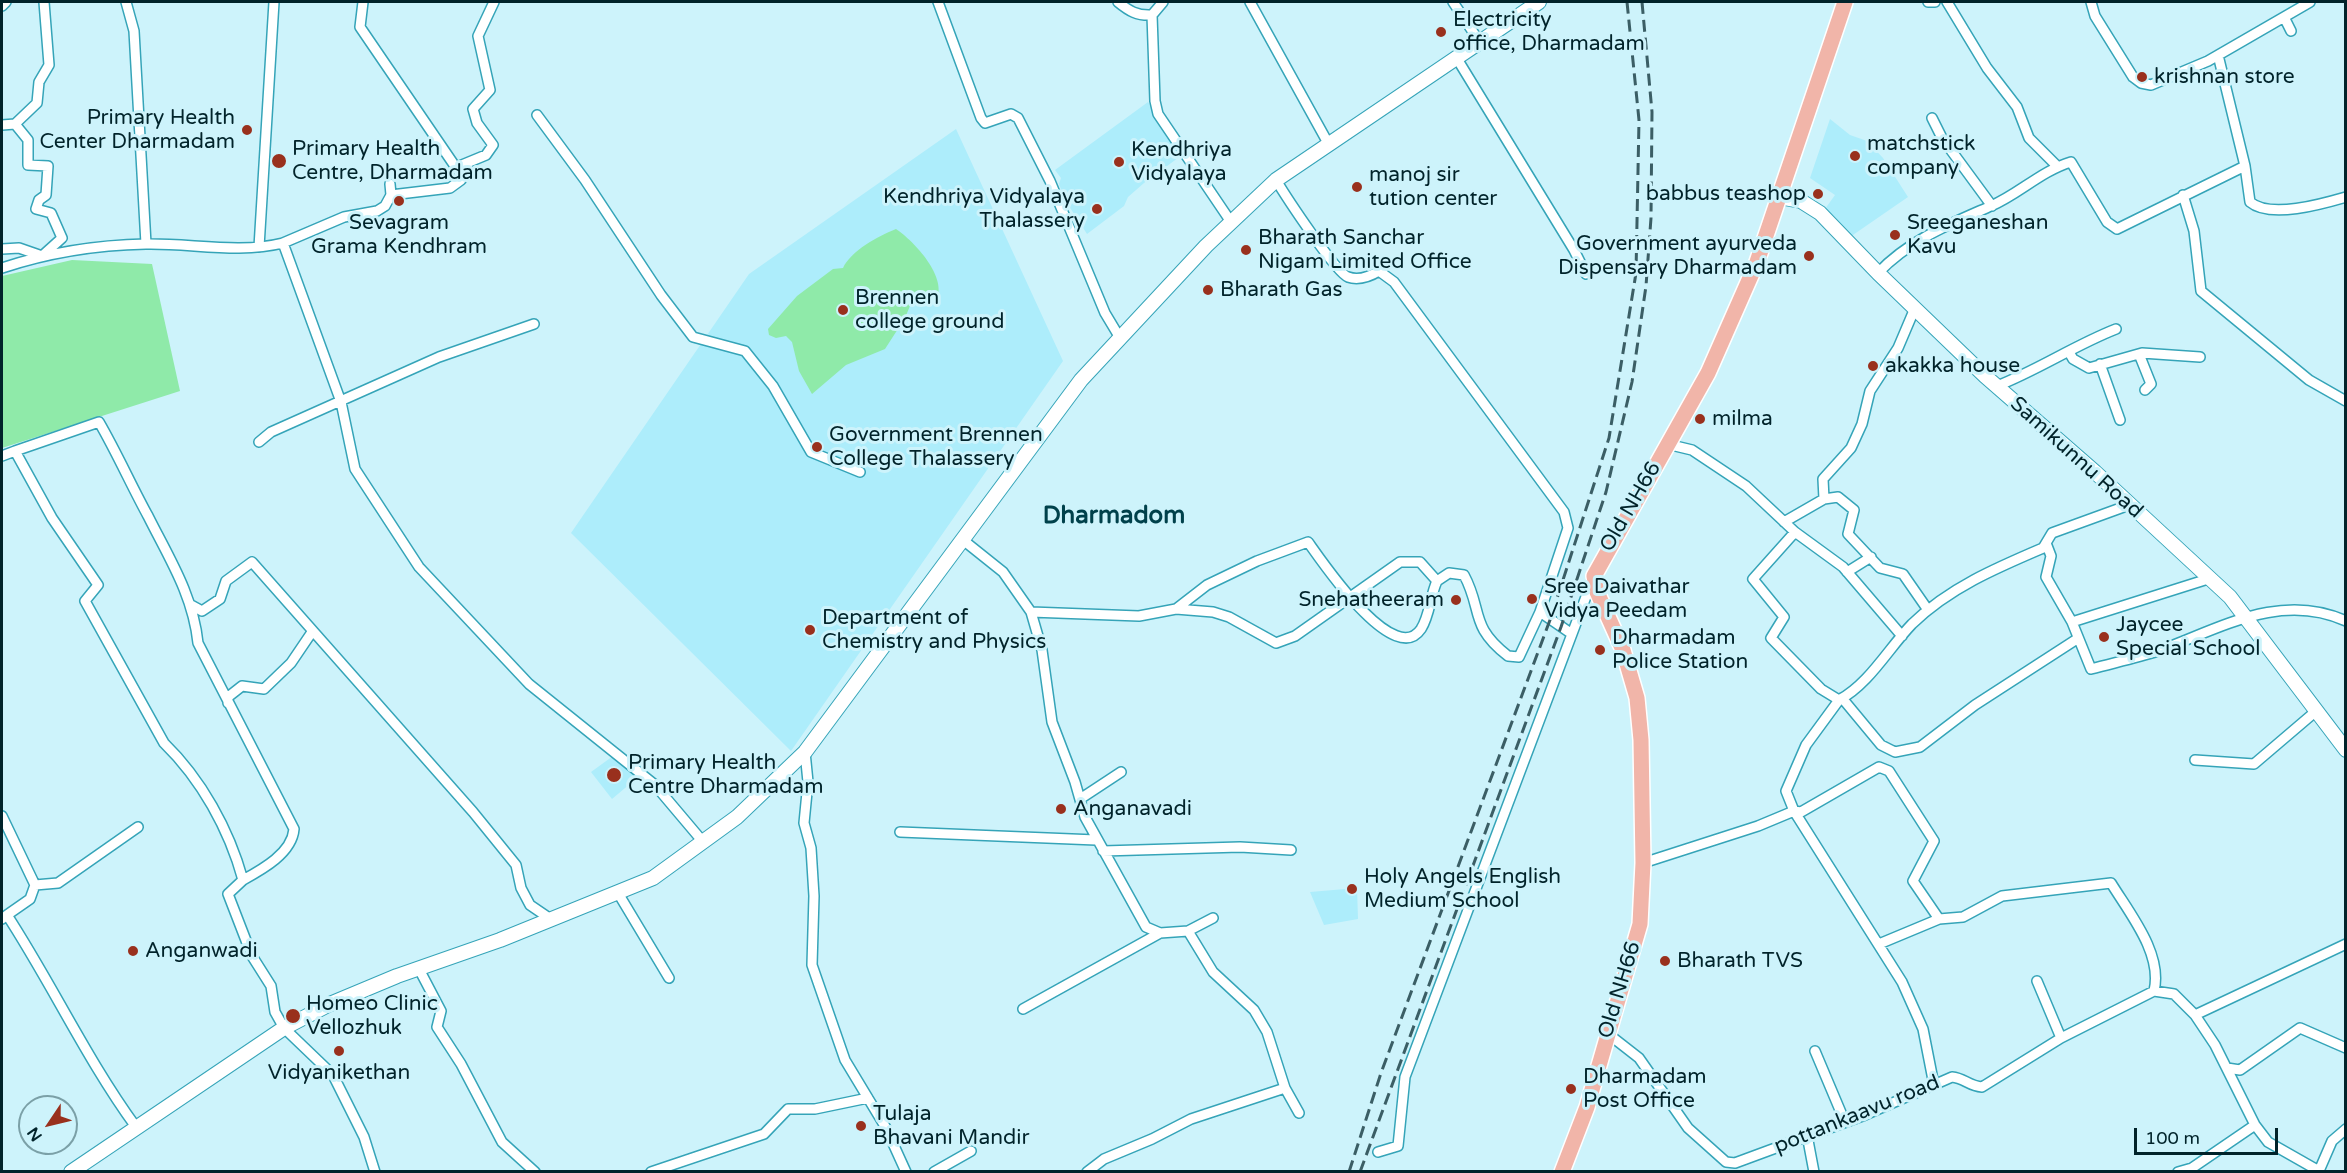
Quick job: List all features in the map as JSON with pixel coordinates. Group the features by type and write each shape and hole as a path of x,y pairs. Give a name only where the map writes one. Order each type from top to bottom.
{"main road":[{"path":"71,1172 284,1029 330,1004 552,920 653,878 704,843 768,790 805,752 963,540 1017,463 1081,380 1231,222 1276,180 1539,2"},
{"name":"Old NH66","path":"1562,1172 1587,1107 1640,924 1643,863 1641,740 1637,698 1623,650 1597,592 1594,576 1712,363 1757,262 1845,2"},
{"name":"Samikunnu Road","path":"1779,197 1801,201 1820,213 1878,273 1996,386 2230,597 2346,750"}],"street":[{"path":"2,6 6,2"},
{"path":"2,125 15,124 37,103 39,82 49,65 44,2"},
{"path":"126,2 134,31 146,243"},
{"path":"259,247 274,2"},
{"path":"363,2 360,27 457,168 461,180 450,188 391,195"},
{"path":"457,168 486,155 493,145 477,123 473,110 490,90 478,36 494,2"},
{"path":"938,2 981,118 986,123 1011,114 1018,118 1050,181 1105,313 1120,338"},
{"path":"1118,2 1131,12 1143,16 1152,15"},
{"path":"1163,2 1152,15 1155,101 1158,114 1231,222"},
{"path":"1250,2 1328,143"},
{"path":"1453,2 1479,41"},
{"path":"1928,2 1935,2"},
{"path":"1947,2 1987,68 2017,107 2029,138 2057,166"},
{"path":"2091,2 2095,16 2133,77 2141,83 2151,85 2218,56 2310,2"},
{"path":"2284,17 2291,31"},
{"path":"2218,56 2245,166 2250,202 2255,207 2281,210 2346,197"},
{"path":"1456,57 1574,250 1586,274"},
{"path":"537,115 585,180 661,295 693,337 745,351 773,386 811,452 860,472"},
{"path":"1932,118 1942,138 1992,206"},
{"path":"15,124 28,140 28,165 48,166 46,195 39,200 36,209 51,213 62,238 42,256"},
{"path":"1878,273 1894,255 1937,230 1992,206 2057,166 2071,162 2107,222 2116,229 2245,166"},
{"path":"1176,609 1207,585 1257,561 1308,542 1350,599 1376,624 1403,638 1412,637 1420,630 1437,581 1449,573 1464,575 1479,623 1486,637 1513,658 1519,657 1540,612 1568,528 1564,513 1394,282 1379,271 1368,278 1356,278 1341,273 1302,221 1276,180"},
{"path":"2,268 42,256 146,243 259,247 283,243 344,218 377,211 385,206 391,195 390,183"},
{"path":"2183,195 2193,231 2201,291 2309,380 2346,401"},
{"path":"283,243 340,402 355,469 420,567 529,684 655,785 704,843"},
{"path":"2,249 19,248 42,256"},
{"path":"1824,499 1823,479 1851,448 1862,424 1870,391 1898,348 1915,308"},
{"path":"259,442 271,432 439,357 534,324"},
{"path":"1996,386 2028,374 2092,339 2116,329"},
{"path":"2069,352 2083,366 2089,368 2139,354 2158,352 2200,357"},
{"path":"2139,354 2151,384 2145,390"},
{"path":"2100,364 2120,420"},
{"path":"2,456 99,422 173,561 191,605 198,643 294,829 293,840 285,848 264,868 243,880 228,894 252,956 271,987 275,1012 284,1029 333,1075 364,1137 375,1172"},
{"path":"1667,444 1692,450 1714,462 1746,486 1795,532 1847,572 1902,636"},
{"path":"15,451 52,518 98,585 85,600 164,743 183,761 198,782 228,836 243,880"},
{"path":"1784,522 1824,499 1838,497 1854,510 1848,534 1880,568 1903,574 1928,610"},
{"path":"1934,1085 1915,1006 1879,944 1794,811 1786,791 1806,746 1840,699 1881,661 1928,610 1979,576 2043,548 2052,533 2129,505"},
{"path":"1795,532 1754,579 1784,617 1770,638 1821,689 1840,699 1881,745 1895,752 1920,747 1975,705 2077,639"},
{"path":"963,540 1003,572 1031,612 1042,650 1052,722 1096,840 1141,920 1153,932 1160,933 1188,931 1213,918"},
{"path":"2046,543 2051,556 2046,577 2072,622 2091,669 2156,651 2244,616 2288,608 2302,609 2346,621"},
{"path":"1847,572 1871,557"},
{"path":"191,605 202,611 220,599 226,581 252,562 473,812 516,865 521,888 530,905 552,920"},
{"path":"1031,612 1139,616 1176,609 1213,612 1229,617 1276,643 1295,636 1400,562 1420,562 1437,581"},
{"path":"1378,1152 1398,1146 1405,1077 1594,576"},
{"path":"2072,622 2208,579"},
{"path":"1540,612 1572,634"},
{"path":"228,704 228,697 242,686 264,689 291,663 312,632"},
{"path":"2195,760 2254,764 2315,712"},
{"path":"805,752 808,782 804,823 811,848 814,896 812,965 845,1060 868,1098 906,1172"},
{"path":"1643,863 1758,826 1794,811 1801,812 1879,767 1889,771 1934,841 1913,881 1939,919"},
{"path":"1080,799 1121,772"},
{"path":"2,816 35,885 30,899 4,917 46,976 99,1075 136,1127"},
{"path":"35,885 58,883 138,827"},
{"path":"900,832 1096,840"},
{"path":"1104,851 1240,847 1291,850"},
{"path":"1879,944 1939,919 1963,917 2002,897 2111,883 2143,935 2158,975 2154,991 2174,994 2194,1015 2227,1068 2255,1125 2268,1142 2317,1171 2332,1141 2346,1129"},
{"path":"618,893 669,978"},
{"path":"1188,931 1213,972 1258,1017 1267,1032 1285,1088 1299,1113"},
{"path":"1023,1009 1160,933"},
{"path":"2194,1015 2346,944"},
{"path":"418,969 441,1011 437,1027 461,1064 502,1142 535,1172"},
{"path":"2037,981 2061,1038"},
{"name":"pottankaavu road","path":"1607,1033 1639,1059 1688,1128 1726,1162 1745,1160 1845,1122 1952,1077 1962,1078 1972,1086 1982,1086 2061,1038 2154,991"},
{"path":"2227,1068 2241,1070 2300,1028 2346,1048"},
{"path":"1815,1051 1845,1122"},
{"path":"1087,1172 1104,1159 1152,1139 1191,1119 1285,1088"},
{"path":"651,1172 764,1134 788,1109 815,1109 868,1098"},
{"path":"2178,1172 2192,1168 2255,1125"},
{"path":"1807,1136 1814,1172"},
{"path":"934,1172 971,1151"}],"shaded area":[{"name":"Kendhriya Vidyalaya","path":"1148,102 1182,155 1144,183 1128,197 1124,206 1087,234 1065,200 1059,184 1061,178 1055,170"},
{"path":"1830,119 1850,135 1867,141 1883,158 1908,197 1850,237 1825,209 1835,195 1810,178"},
{"name":"Government Brennen College Thalassery","path":"956,129 1063,361 791,751 571,533 749,274"},
{"name":"Primary Health Centre Dharmadam","path":"613,756 637,778 612,799 591,772"},
{"path":"1357,888 1358,919 1324,925 1310,892"}],"green space":[{"path":"896,229 912,242 934,271 939,292 936,301 922,297 912,301 905,318 885,349 846,365 812,394 799,371 792,342 786,336 776,338 769,335 768,329 797,296 833,269 843,268 852,256 866,245"},
{"path":"72,260 152,264 180,391 2,448 2,276"}],"railway":[{"path":"1349,1172 1381,1073 1550,620 1609,438 1636,273 1639,120 1627,2"},
{"path":"1360,1172 1561,627 1606,492 1632,382 1646,286 1651,218 1652,112 1642,2"}],"place":[{"name":"Electricity office, Dharmadam","path":"1441,32"},
{"name":"krishnan store","path":"2142,77"},
{"name":"Primary Health Center Dharmadam","path":"247,130"},
{"name":"matchstick company","path":"1855,156"},
{"name":"Primary Health Centre, Dharmadam","path":"279,161"},
{"name":"Kendhriya Vidyalaya","path":"1119,162"},
{"name":"manoj sir tution center","path":"1357,187"},
{"name":"babbus teashop","path":"1818,194"},
{"name":"Sevagram Grama Kendhram","path":"399,201"},
{"name":"Kendhriya Vidyalaya Thalassery","path":"1097,209"},
{"name":"Sreeganeshan Kavu","path":"1895,235"},
{"name":"Bharath Sanchar Nigam Limited Office","path":"1246,250"},
{"name":"Government ayurveda Dispensary Dharmadam","path":"1809,256"},
{"name":"Bharath Gas","path":"1208,290"},
{"name":"Brennen college ground","path":"843,310"},
{"name":"akakka house","path":"1873,366"},
{"name":"milma","path":"1700,419"},
{"name":"Government Brennen College Thalassery","path":"817,447"},
{"name":"Sree Daivathar Vidya Peedam","path":"1532,599"},
{"name":"Snehatheeram","path":"1456,600"},
{"name":"Department of Chemistry and Physics","path":"810,630"},
{"name":"Jaycee Special School","path":"2104,637"},
{"name":"Dharmadam Police Station","path":"1600,650"},
{"name":"Primary Health Centre Dharmadam","path":"614,775"},
{"name":"Anganavadi","path":"1061,809"},
{"name":"Holy Angels English Medium School","path":"1352,889"},
{"name":"Anganwadi","path":"133,951"},
{"name":"Bharath TVS","path":"1665,961"},
{"name":"Homeo Clinic Vellozhuk","path":"293,1016"},
{"name":"Vidyanikethan","path":"339,1051"},
{"name":"Dharmadam Post Office","path":"1571,1089"},
{"name":"Tulaja Bhavani Mandir","path":"861,1126"}],"district":[{"name":"Dharmadom","path":"1114,517"}]}
